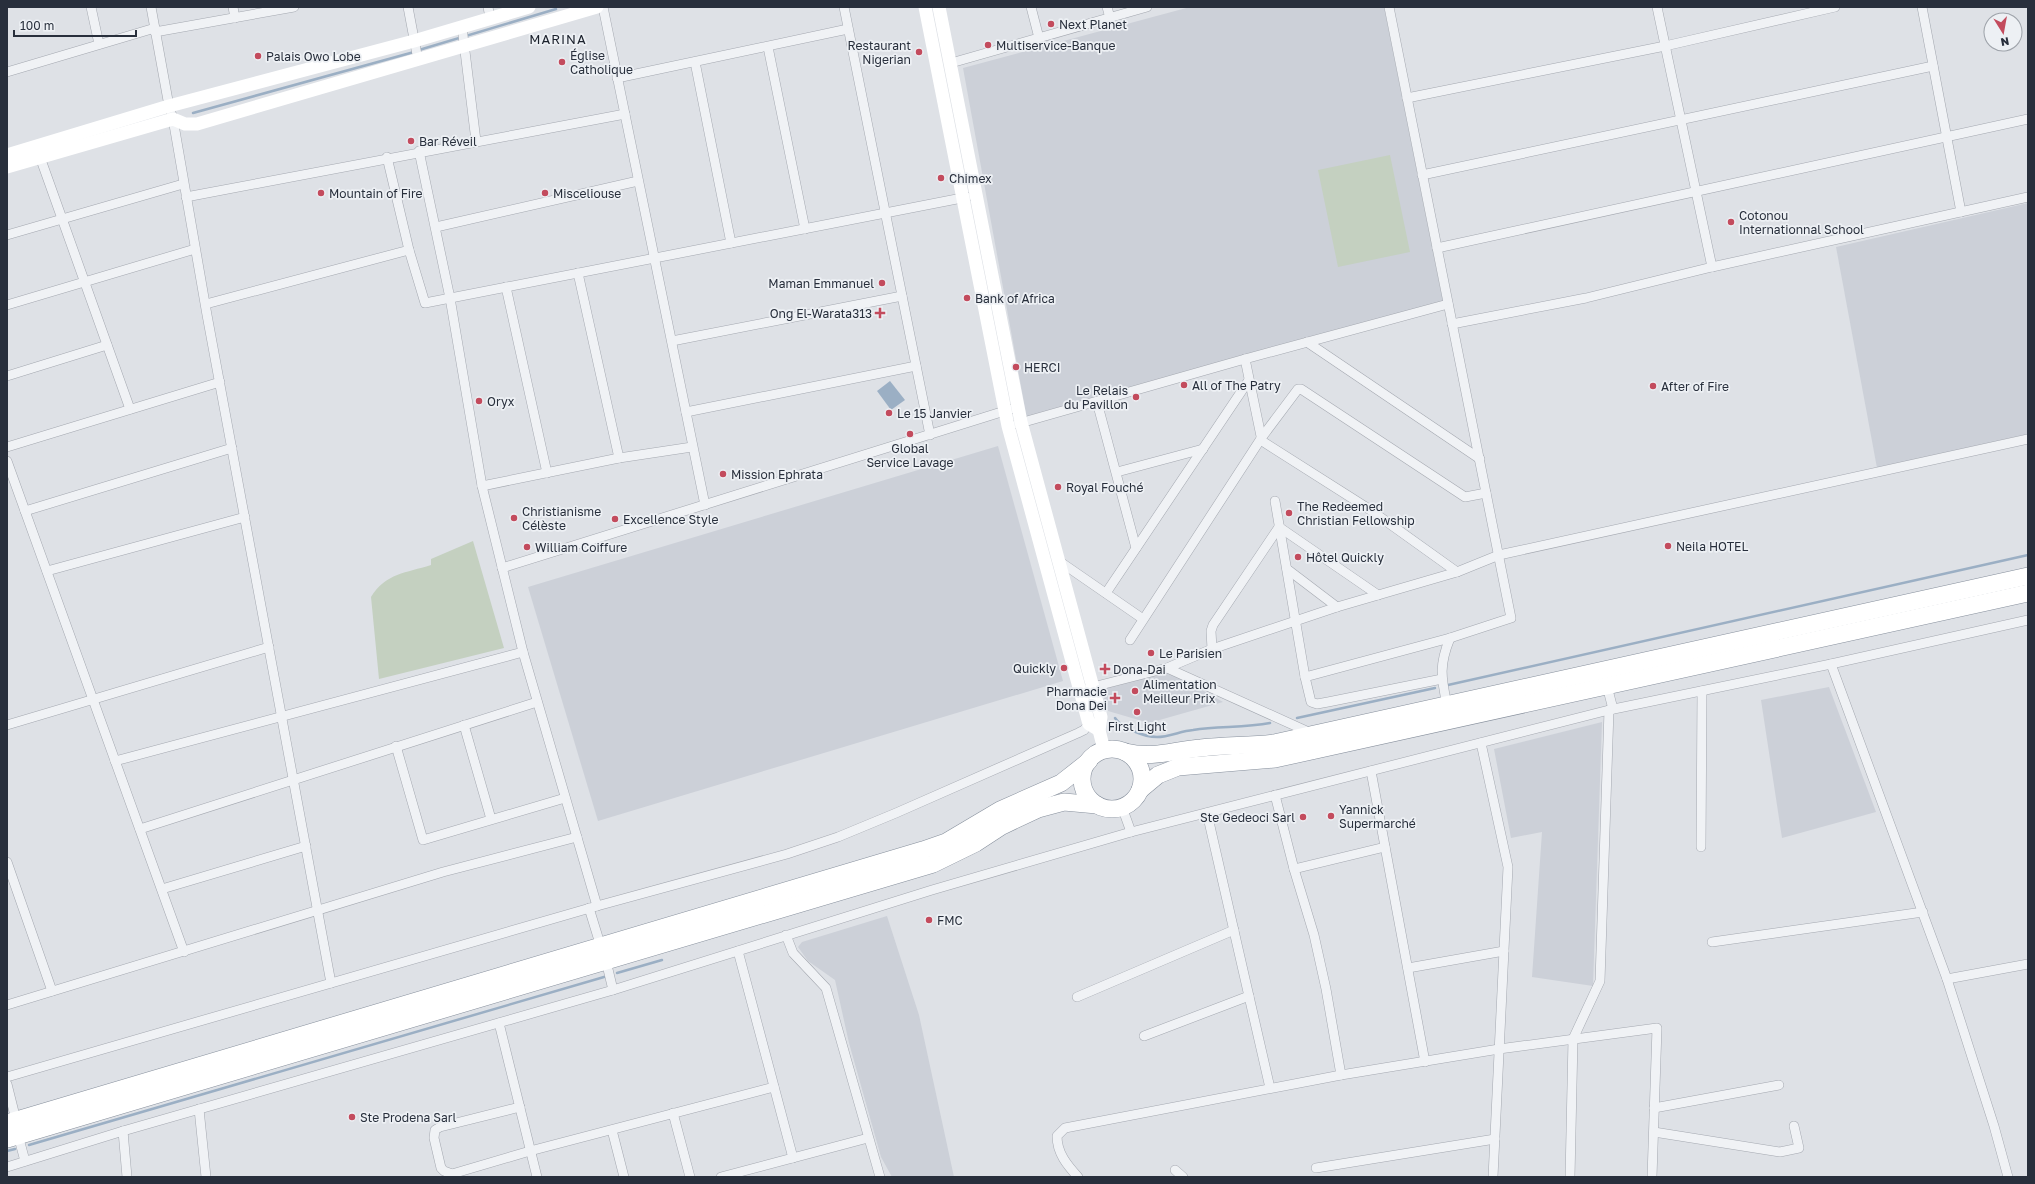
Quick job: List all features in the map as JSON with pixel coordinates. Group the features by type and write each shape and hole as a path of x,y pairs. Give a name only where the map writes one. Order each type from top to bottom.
{"highway":[{"path":"603,954 946,842 1000,810 1061,783 1096,754 1104,750 1116,749 1140,756 1160,755 1197,748 1247,746 1274,743 2028,576"},
{"path":"12,1129 603,954 933,864 976,843 1002,826 1038,809 1064,802 1097,805 1110,809 1122,807 1133,801 1140,790 1158,775 1178,767 1275,759 2028,593"},
{"path":"1125,752 1135,759 1140,768 1142,778 1140,790"},
{"path":"1089,761 1083,771 1082,783 1087,795 1097,805"}],"street":[{"path":"91,7 99,44"},
{"path":"151,7 168,106 173,119 183,184 331,983"},
{"path":"233,7 235,18"},
{"path":"7,72 99,44 155,30 235,18 294,7"},
{"path":"408,7 418,60"},
{"path":"7,155 168,106 462,27 489,13 529,7"},
{"path":"7,167 173,119 185,124 197,124 596,7"},
{"path":"603,7 705,505"},
{"path":"844,7 930,435"},
{"path":"925,7 1008,426 1081,690 1104,750"},
{"path":"7,1077 593,907 732,870 838,837 1094,727 1101,717 1021,422 939,7"},
{"path":"1031,7 1039,38"},
{"path":"1107,7 1110,18"},
{"path":"951,64 1147,7"},
{"path":"1305,677 1450,638 1511,618 1389,7"},
{"path":"1658,7 1712,267"},
{"path":"1407,98 1665,46 1835,7"},
{"path":"1922,7 1961,212"},
{"path":"462,27 476,141"},
{"path":"617,78 848,29"},
{"path":"768,47 805,229"},
{"path":"695,62 731,243"},
{"path":"1422,175 1933,66"},
{"path":"186,197 386,157 625,114"},
{"path":"1437,248 2028,119"},
{"path":"418,151 436,227 450,298 482,486 522,652 577,837 603,954 613,990"},
{"path":"40,157 130,409"},
{"path":"386,157 409,250 426,302 976,195"},
{"path":"436,227 638,181"},
{"path":"7,235 183,184"},
{"path":"1452,324 1586,298 1712,267 2028,197"},
{"path":"7,305 195,249"},
{"path":"206,304 409,250"},
{"path":"578,273 619,458"},
{"path":"506,287 547,473"},
{"path":"672,341 902,296"},
{"path":"1008,426 1245,359 1448,304"},
{"path":"1308,342 1480,459"},
{"path":"7,376 107,345"},
{"path":"1245,359 1262,442 1369,509 1457,572"},
{"path":"686,412 916,366"},
{"path":"1106,593 1249,380"},
{"path":"7,447 220,382"},
{"path":"1130,640 1262,437 1294,392 1301,389 1465,497 1486,493"},
{"path":"1097,402 1117,472 1136,548"},
{"path":"502,568 1018,407"},
{"path":"1081,690 1167,668 1212,649 1337,607 1457,572 1499,555 2028,439"},
{"path":"482,486 619,458 692,446"},
{"path":"25,512 232,448"},
{"path":"1117,472 1203,449"},
{"path":"7,461 184,952"},
{"path":"1275,501 1305,677 1312,702 1317,704 1442,679"},
{"path":"47,571 245,517"},
{"path":"1279,526 1378,595"},
{"path":"1212,649 1211,631 1213,625 1279,526"},
{"path":"1059,561 1143,620"},
{"path":"1287,569 1337,607"},
{"path":"7,1167 123,1131 613,990 1131,832 1611,710 1702,692 2028,620"},
{"path":"1447,705 1442,679 1443,656 1450,638"},
{"path":"7,724 269,647"},
{"path":"115,761 282,715 522,652"},
{"path":"1831,664 1947,979 1994,1126 2008,1177"},
{"path":"1167,668 1312,734"},
{"path":"1570,1177 1573,1039 1600,980 1611,710 1607,686"},
{"path":"1701,847 1702,692"},
{"path":"140,829 537,702"},
{"path":"464,725 491,820"},
{"path":"1481,743 1508,867 1493,1177"},
{"path":"396,746 422,839 566,798"},
{"path":"1371,771 1425,1062"},
{"path":"1276,795 1294,868 1314,935 1342,1075"},
{"path":"1122,807 1131,832"},
{"path":"1207,813 1270,1088"},
{"path":"7,1005 318,912 443,872 577,837"},
{"path":"162,889 306,846"},
{"path":"1294,868 1385,847"},
{"path":"7,862 52,991"},
{"path":"1712,942 1923,912"},
{"path":"1077,997 1234,930"},
{"path":"786,936 793,953 826,988 880,1177"},
{"path":"738,951 793,1158"},
{"path":"1408,968 1504,951"},
{"path":"1947,979 2028,964"},
{"path":"1144,1036 1249,996"},
{"path":"499,1023 537,1177"},
{"path":"1078,1177 1066,1164 1057,1142 1057,1136 1065,1128 1342,1075 1499,1049 1657,1028 1652,1177"},
{"path":"7,1084 12,1129 25,1161"},
{"path":"1654,1108 1779,1085"},
{"path":"520,1107 440,1127 435,1130 434,1138 441,1168 452,1174 530,1151 774,1087"},
{"path":"200,1109 206,1177"},
{"path":"673,1113 690,1177"},
{"path":"1654,1132 1780,1152 1799,1148 1794,1126"},
{"path":"612,1130 624,1177"},
{"path":"123,1131 127,1177"},
{"path":"721,1177 868,1138"},
{"path":"1316,1168 1495,1139"},
{"path":"1175,1170 1183,1177"}],"shaded area":[{"path":"1190,7 1384,7 1443,302 1027,419 963,68"},
{"path":"2028,203 2028,434 1877,468 1836,247"},
{"path":"998,446 1063,681 598,821 528,587"},
{"path":"1169,671 1223,702 1149,723 1108,711 1101,688"},
{"path":"1829,687 1876,812 1782,838 1761,700"},
{"path":"1602,722 1593,986 1532,977 1542,832 1511,838 1494,749"},
{"path":"887,916 919,1015 954,1177 892,1177 881,1157 849,1043 835,980 808,961 798,947 802,942"}],"green space":[{"path":"1390,155 1410,252 1338,267 1318,170"},
{"path":"473,541 504,648 379,679 371,597 383,583 390,578 431,565 431,559"}],"water":[{"path":"890,381 905,400 891,410 877,391"}],"waterway":[{"path":"419,50 556,9"},
{"path":"193,113 414,52"},
{"path":"1448,685 2028,555"},
{"path":"1297,718 1435,688"},
{"path":"1115,718 1122,725 1152,737 1203,729 1251,726 1270,723"},
{"path":"617,973 662,960"},
{"path":"29,1145 604,977"},
{"path":"7,1151 15,1149"}],"place":[{"name":"Next Planet","path":"1051,24"},
{"name":"Multiservice-Banque","path":"988,45"},
{"name":"Restaurant Nigerian","path":"919,52"},
{"name":"Palais Owo Lobe","path":"258,56"},
{"name":"Église Catholique","path":"562,62"},
{"name":"Bar Réveil","path":"411,141"},
{"name":"Chimex","path":"941,178"},
{"name":"Mountain of Fire","path":"321,193"},
{"name":"Misceliouse","path":"545,193"},
{"name":"Cotonou Internationnal School","path":"1731,222"},
{"name":"Maman Emmanuel","path":"882,283"},
{"name":"Bank of Africa","path":"967,298"},
{"name":"Ong El-Warata313","path":"880,313"},
{"name":"HERCI","path":"1016,367"},
{"name":"All of The Patry","path":"1184,385"},
{"name":"After of Fire","path":"1653,386"},
{"name":"Le Relais du Pavillon","path":"1136,397"},
{"name":"Oryx","path":"479,401"},
{"name":"Le 15 Janvier","path":"889,413"},
{"name":"Global Service Lavage","path":"910,434"},
{"name":"Mission Ephrata","path":"723,474"},
{"name":"Royal Fouché","path":"1058,487"},
{"name":"The Redeemed Christian Fellowship","path":"1289,513"},
{"name":"Christianisme Célèste","path":"514,518"},
{"name":"Excellence Style","path":"615,519"},
{"name":"Neila HOTEL","path":"1668,546"},
{"name":"William Coiffure","path":"527,547"},
{"name":"Hôtel Quickly","path":"1298,557"},
{"name":"Le Parisien","path":"1151,653"},
{"name":"Quickly","path":"1064,668"},
{"name":"Dona-Dai","path":"1105,669"},
{"name":"Alimentation Meilleur Prix","path":"1135,691"},
{"name":"Pharmacie Dona Dei","path":"1115,698"},
{"name":"First Light","path":"1137,712"},
{"name":"Yannick Supermarché","path":"1331,816"},
{"name":"Ste Gedeoci Sarl","path":"1303,817"},
{"name":"FMC","path":"929,920"},
{"name":"Ste Prodena Sarl","path":"352,1117"}],"district":[{"name":"MARINA","path":"558,39"}]}
